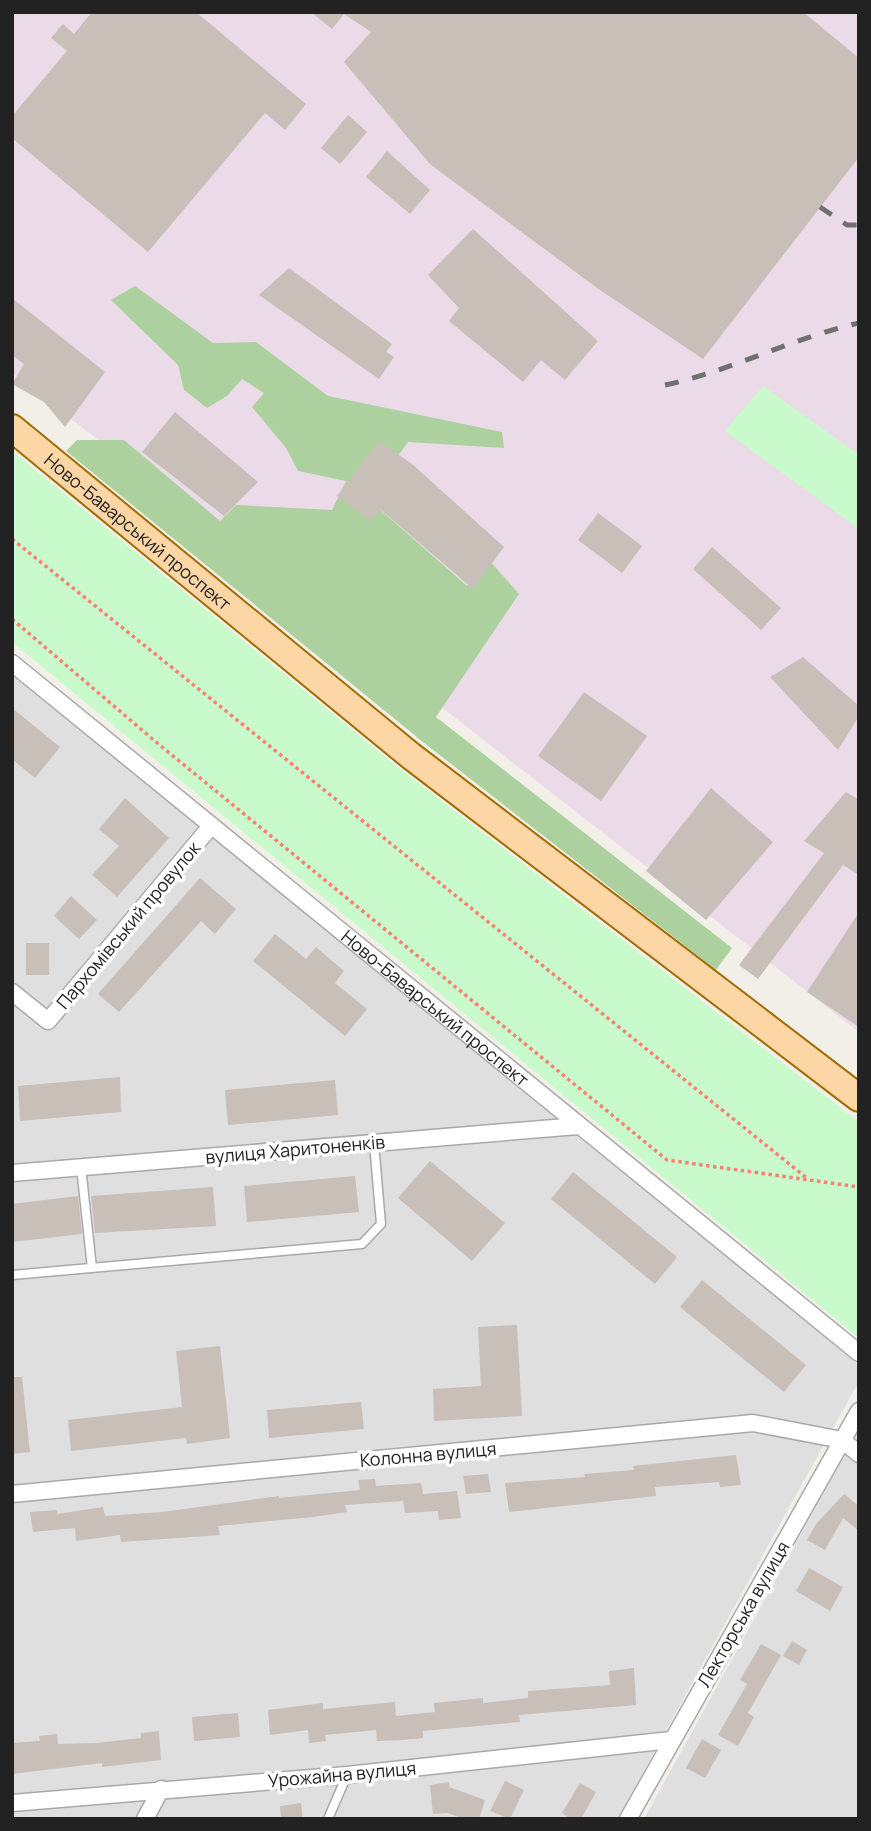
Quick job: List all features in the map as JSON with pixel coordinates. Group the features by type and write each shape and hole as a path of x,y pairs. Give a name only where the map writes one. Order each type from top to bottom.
{"main road":[{"name":"Ново-Баварський проспект","path":"12,428 411,756 859,1098"}],"street":[{"name":"Ново-Баварський проспект","path":"12,663 859,1353"},
{"name":"Пархомівський провулок","path":"12,992 48,1021 211,826"},
{"name":"вулиця Харитоненків","path":"12,1172 578,1126"},
{"name":"Лекторська вулиця","path":"628,1819 859,1411"},
{"name":"Колонна вулиця","path":"12,1494 753,1423 842,1440"},
{"path":"842,1440 859,1454"},
{"name":"Урожайна вулиця","path":"12,1803 347,1775 671,1740"},
{"path":"145,1819 161,1789"}],"lane":[{"path":"12,1275 362,1244 381,1224 374,1143"},
{"path":"81,1167 92,1268"},
{"path":"328,1819 347,1775"}],"path":[{"path":"12,539 810,1180"},
{"path":"12,619 156,742 667,1160 859,1187"}],"shaded area":[{"path":"12,12 859,12 859,1032 12,373"},
{"path":"12,674 859,1365 859,1381 617,1819 12,1819"},
{"path":"859,1430 859,1819 644,1819 843,1458"}],"green space":[{"path":"135,286 213,343 256,342 328,396 502,432 504,448 408,442 367,498 467,586 488,559 519,594 436,717 732,948 716,970 423,742 66,451 77,440 124,440 220,521 236,505 332,510 346,481 298,471 286,448 252,407 264,393 242,379 227,396 207,408 184,390 178,365 111,300"},
{"path":"763,386 859,455 859,529 725,431"},
{"path":"12,451 399,768 859,1122 859,1338 12,642"}],"building":[{"path":"92,12 196,12 306,104 285,130 265,113 148,252 12,138 12,116 67,51 51,38 63,24 74,34"},
{"path":"311,12 803,12 859,58 859,157 703,359 597,288 430,164 344,62 371,32 344,14 332,29"},
{"path":"348,115 367,132 340,164 321,148"},
{"path":"387,151 430,190 410,214 366,177"},
{"path":"473,229 598,341 565,380 541,360 523,382 449,321 459,308 428,275"},
{"path":"289,268 392,344 386,352 394,357 379,379 259,295"},
{"path":"12,298 105,372 65,427 44,402 12,384 24,364 12,355"},
{"path":"175,412 258,482 224,516 142,452"},
{"path":"379,441 412,464 504,547 473,589 380,509 371,521 337,496"},
{"path":"598,513 642,546 622,573 578,540"},
{"path":"712,547 781,608 761,630 693,569"},
{"path":"803,657 859,706 859,716 838,750 770,677"},
{"path":"584,692 647,736 601,801 538,756"},
{"path":"12,708 60,747 35,778 12,759"},
{"path":"711,788 773,842 706,920 646,871"},
{"path":"846,792 859,800 859,875 843,865 758,979 739,965 824,853 804,841"},
{"path":"125,798 169,838 117,897 92,875 119,846 99,829"},
{"path":"200,878 236,909 215,934 201,921 119,1012 98,994"},
{"path":"71,896 97,920 79,939 54,916"},
{"path":"859,912 859,1027 807,992"},
{"path":"275,934 306,959 316,947 344,971 335,983 367,1009 345,1036 253,961"},
{"path":"26,943 49,943 49,975 26,975"},
{"path":"120,1077 121,1112 20,1121 18,1086"},
{"path":"335,1080 338,1115 228,1125 225,1090"},
{"path":"430,1161 505,1223 472,1261 398,1198"},
{"path":"573,1172 677,1257 655,1284 551,1199"},
{"path":"355,1176 359,1212 247,1222 244,1186"},
{"path":"213,1187 216,1226 95,1233 91,1196"},
{"path":"78,1196 82,1234 12,1242 12,1204"},
{"path":"702,1280 806,1365 784,1392 680,1307"},
{"path":"517,1325 522,1416 434,1421 433,1389 481,1386 478,1327"},
{"path":"220,1346 230,1438 187,1444 186,1438 71,1451 68,1420 182,1407 176,1351"},
{"path":"12,1377 22,1377 30,1452 12,1454"},
{"path":"361,1402 364,1429 269,1438 267,1410"},
{"path":"736,1455 741,1485 720,1487 719,1482 655,1487 656,1496 509,1512 505,1483 585,1477 584,1474 634,1470 633,1466"},
{"path":"488,1474 491,1492 466,1494 463,1476"},
{"path":"375,1479 376,1486 421,1483 423,1494 457,1491 461,1518 439,1520 438,1511 405,1513 403,1501 345,1505 347,1512 218,1526 220,1535 121,1542 120,1535 76,1541 75,1528 33,1532 30,1512 57,1510 57,1514 103,1507 105,1516 162,1512 279,1496 360,1490 358,1480"},
{"path":"844,1494 859,1506 859,1531 843,1518 825,1550 807,1540 816,1524"},
{"path":"809,1568 843,1587 830,1611 796,1591"},
{"path":"792,1641 807,1650 799,1665 783,1656"},
{"path":"761,1644 781,1655 748,1713 754,1717 738,1746 718,1735 747,1684 740,1680"},
{"path":"634,1668 636,1705 519,1715 520,1722 423,1731 423,1738 403,1740 377,1741 376,1730 325,1735 326,1741 309,1743 308,1730 270,1735 268,1710 323,1703 323,1709 395,1702 396,1716 435,1712 434,1703 483,1698 483,1703 528,1698 528,1691 610,1685 609,1671"},
{"path":"238,1713 240,1737 194,1741 192,1717"},
{"path":"159,1731 161,1760 102,1767 102,1763 12,1774 12,1743 40,1741 39,1736 57,1734 58,1744 97,1743 141,1738 141,1733"},
{"path":"702,1739 721,1750 705,1778 686,1768"},
{"path":"505,1781 524,1790 510,1819 490,1811"},
{"path":"449,1782 449,1787 485,1800 479,1819 464,1819 448,1813 433,1814 430,1785"},
{"path":"580,1783 596,1792 581,1819 571,1819 562,1813"},
{"path":"301,1803 303,1819 281,1819 280,1806"}],"railway":[{"path":"820,207 847,225 859,225"},
{"path":"665,385 714,372 810,337 859,323"}]}
